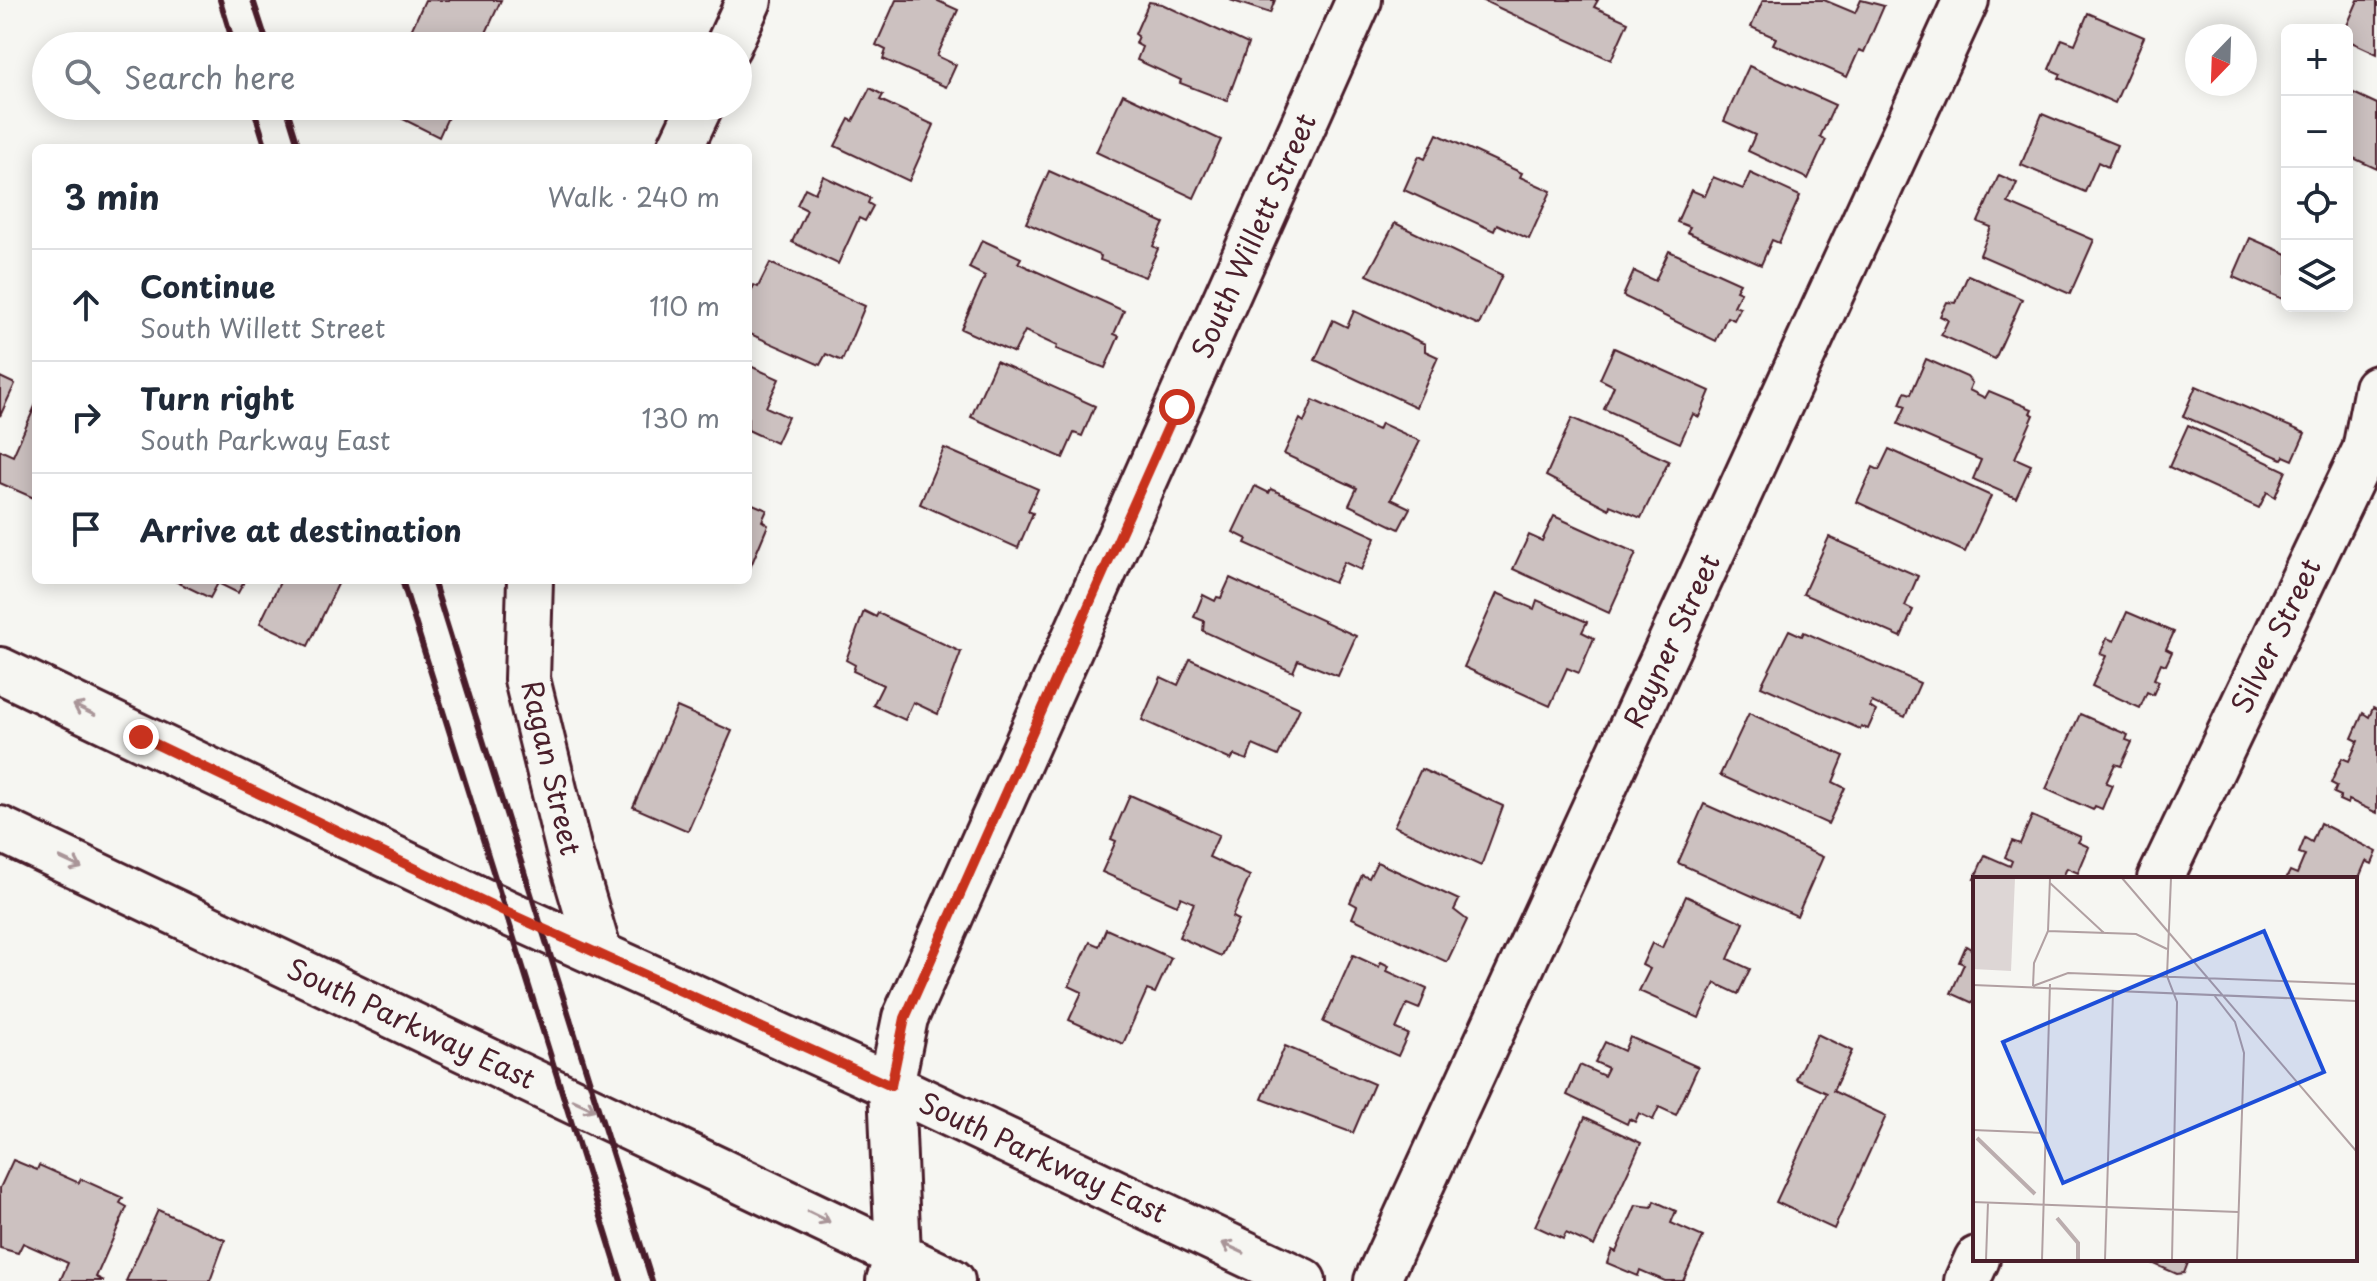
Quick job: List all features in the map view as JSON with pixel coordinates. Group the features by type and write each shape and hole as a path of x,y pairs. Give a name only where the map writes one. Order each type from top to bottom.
{"street":[{"path":"734,32 749,0"},
{"name":"South Willett Street","path":"893,1268 891,1086 905,1018 1359,0"},
{"name":"Rayner Street","path":"1377,1281 1966,0"},
{"path":"682,144 693,120"},
{"name":"Silver Street","path":"2161,877 2371,453 2377,388"},
{"name":"Ragan Street","path":"530,584 527,679 569,851 599,953"},
{"name":"South Parkway East","path":"0,670 1303,1281"},
{"name":"South Parkway East","path":"0,829 893,1268 952,1281"},
{"path":"1967,1281 1976,1261"}],"building":[{"path":"425,0 501,0 486,32 410,32"},
{"path":"896,0 936,0 958,10 937,56 956,65 946,87 883,59 886,50 876,45"},
{"path":"1230,0 1275,0 1270,13"},
{"path":"1482,0 1598,0 1594,7 1628,22 1611,60"},
{"path":"1763,0 1824,0 1855,13 1861,0 1884,6 1864,52 1859,50 1847,77 1773,44 1776,38 1751,27"},
{"path":"2358,0 2377,0 2377,54 2353,43 2353,24 2348,24"},
{"path":"1149,2 1162,4 1248,44 1227,101 1180,83 1181,80 1137,60 1142,47 1135,43 1138,36 1135,34"},
{"path":"2088,13 2144,37 2115,103 2059,78 2061,74 2049,69 2062,39 2075,44"},
{"path":"1749,66 1835,105 1820,137 1826,140 1808,179 1748,151 1755,135 1724,121"},
{"path":"870,88 883,95 880,100 934,125 909,181 835,146 849,119 853,121"},
{"path":"2353,93 2377,104 2377,169 2353,158"},
{"path":"1123,94 1221,140 1194,198 1096,152"},
{"path":"2042,114 2117,145 2108,167 2098,162 2085,192 2021,165"},
{"path":"405,120 447,120 439,137"},
{"path":"1437,134 1522,173 1520,177 1551,191 1529,239 1497,224 1494,231 1404,190 1419,156 1425,159"},
{"path":"1049,171 1164,223 1153,246 1158,249 1145,277 1100,260 1101,256 1026,223"},
{"path":"1750,173 1800,196 1779,243 1772,240 1761,265 1687,232 1690,227 1677,222 1691,190 1705,196 1713,177 1743,189"},
{"path":"1999,175 2017,183 2008,203 2094,240 2070,294 1980,255 1991,227 1978,222"},
{"path":"823,176 870,198 868,203 873,206 865,221 859,218 838,264 792,242 807,210 797,205 805,188 815,193"},
{"path":"1395,223 1502,275 1479,325 1367,275"},
{"path":"2250,238 2281,251 2281,298 2233,277"},
{"path":"982,240 1021,258 1018,263 1124,311 1114,334 1119,336 1105,368 1056,349 1057,346 1025,331 1014,353 961,329 985,276 969,268"},
{"path":"1669,251 1740,283 1736,290 1741,292 1734,306 1740,308 1734,320 1727,317 1716,341 1623,296 1634,271 1655,281"},
{"path":"770,263 865,306 842,361 826,354 820,365 752,335 752,290 754,285 758,287"},
{"path":"1968,275 2022,299 1995,359 1941,335 1948,320 1940,316 1947,302 1956,303"},
{"path":"1354,311 1425,344 1425,351 1438,357 1416,407 1315,360 1333,320 1347,327"},
{"path":"1614,348 1710,391 1699,417 1693,414 1680,443 1604,409 1614,386 1600,379"},
{"path":"1926,359 1967,377 1972,383 1969,390 1985,398 1989,391 2032,409 2030,413 2034,415 2015,458 2031,465 2016,498 1973,479 1981,460 1898,424 1906,406 1900,404 1905,392 1911,394"},
{"path":"996,361 1095,406 1082,436 1074,433 1063,458 971,417"},
{"path":"752,367 779,379 766,407 788,417 776,443 752,432"},
{"path":"0,377 15,384 0,416"},
{"path":"2196,386 2305,433 2293,460 2284,456 2282,459 2183,416"},
{"path":"1313,400 1378,430 1381,423 1420,441 1391,499 1410,508 1399,529 1349,505 1357,488 1284,454 1300,419 1304,422"},
{"path":"32,413 32,497 0,483 0,450 13,456"},
{"path":"1572,418 1669,461 1641,518 1610,505 1609,509 1546,476"},
{"path":"2188,425 2286,471 2275,497 2267,492 2259,508 2169,467"},
{"path":"944,448 1038,489 1028,511 1033,513 1018,548 920,504"},
{"path":"1889,449 1991,496 1965,552 1857,502 1873,467 1879,470"},
{"path":"1255,486 1269,493 1271,489 1376,537 1361,570 1344,562 1334,583 1245,543 1247,539 1233,532"},
{"path":"752,504 767,510 762,521 768,525 752,563"},
{"path":"1554,516 1636,553 1609,613 1513,569 1529,535 1542,541"},
{"path":"1829,537 1918,576 1905,606 1913,610 1901,637 1803,594"},
{"path":"1230,578 1356,636 1338,676 1298,660 1293,672 1203,631 1204,621 1194,617 1203,595 1215,601 1217,597 1221,598"},
{"path":"181,584 217,584 210,598"},
{"path":"220,584 243,584 238,593"},
{"path":"279,584 338,584 308,646 260,623"},
{"path":"1497,593 1534,609 1537,600 1587,622 1582,632 1594,638 1579,673 1567,668 1550,706 1464,667"},
{"path":"864,611 876,617 878,613 961,652 938,714 913,702 905,720 873,705 883,685 853,671 855,665 846,660"},
{"path":"2127,612 2174,632 2166,649 2172,652 2166,665 2161,663 2154,679 2159,681 2153,695 2147,692 2140,708 2092,686 2106,656 2100,654 2107,638 2114,641"},
{"path":"1789,630 1802,636 1804,632 1920,683 1905,717 1872,702 1870,707 1876,711 1868,729 1861,726 1860,729 1761,686"},
{"path":"1190,659 1300,708 1278,756 1253,745 1247,760 1234,755 1231,760 1142,720 1161,677 1178,685"},
{"path":"677,707 732,731 688,831 633,807"},
{"path":"2373,708 2377,710 2377,813 2349,800 2348,804 2339,800 2341,796 2334,793 2337,786 2331,783 2342,758 2349,761 2358,741 2352,738 2363,713 2369,717"},
{"path":"1749,713 1844,756 1833,782 1845,788 1828,824 1720,775"},
{"path":"2080,714 2128,735 2126,740 2132,742 2121,766 2115,764 2106,783 2112,785 2102,809 2095,806 2093,810 2046,789"},
{"path":"1421,769 1503,806 1481,866 1394,826"},
{"path":"1130,795 1219,835 1209,857 1250,876 1232,917 1238,920 1221,956 1179,937 1194,903 1181,897 1177,905 1102,872 1116,841 1111,839"},
{"path":"1704,804 1823,857 1797,916 1678,863"},
{"path":"2032,816 2081,837 2078,842 2089,847 2078,873 2067,868 2063,877 1975,877 1985,855 2010,866 2012,861 2005,857 2012,841 2020,844"},
{"path":"2320,823 2377,852 2372,864 2366,861 2357,882 2357,877 2287,877 2290,871 2297,874 2305,855 2299,853 2305,838 2312,842"},
{"path":"1377,862 1459,900 1454,910 1467,920 1447,962 1352,918 1357,906 1350,902 1362,875 1369,878"},
{"path":"1686,896 1744,923 1728,959 1750,969 1738,994 1715,983 1699,1018 1639,991 1650,969 1642,965 1652,943 1662,948"},
{"path":"1106,929 1171,958 1155,993 1147,990 1123,1044 1069,1020 1082,992 1069,986 1090,942 1099,946"},
{"path":"1973,945 1973,1003 1951,993 1964,964 1959,962 1966,946 1971,949"},
{"path":"1353,955 1379,967 1381,962 1389,966 1387,971 1427,989 1419,1009 1407,1004 1396,1029 1408,1034 1398,1056 1323,1022"},
{"path":"1817,1034 1852,1051 1833,1091 1886,1116 1834,1229 1776,1202 1827,1093 1796,1079"},
{"path":"1630,1037 1698,1067 1676,1115 1659,1107 1653,1120 1639,1113 1635,1122 1629,1119 1627,1124 1567,1095 1580,1065 1604,1076 1608,1068 1595,1062 1605,1042 1624,1051"},
{"path":"1285,1046 1374,1084 1353,1133 1262,1099"},
{"path":"1585,1117 1641,1143 1594,1246 1566,1233 1563,1239 1535,1226"},
{"path":"13,1160 37,1170 39,1165 79,1183 81,1179 123,1198 120,1203 127,1207 96,1277 104,1281 60,1281 68,1263 23,1243 18,1253 0,1248 0,1188"},
{"path":"1654,1201 1676,1211 1671,1223 1703,1237 1683,1281 1665,1281 1640,1270 1638,1276 1607,1263 1612,1250 1616,1252 1636,1205 1652,1207"},
{"path":"158,1210 225,1240 210,1281 126,1281"},
{"path":"2148,1261 2189,1261 2184,1273 2177,1274"}],"railway":[{"path":"220,0 230,32"},
{"path":"253,0 263,32"},
{"path":"257,120 265,144"},
{"path":"290,120 298,144"},
{"path":"403,584 621,1281"},
{"path":"434,584 652,1281"}],"route":[{"path":"141,737 506,912 891,1086 905,1018 1177,407"}]}
